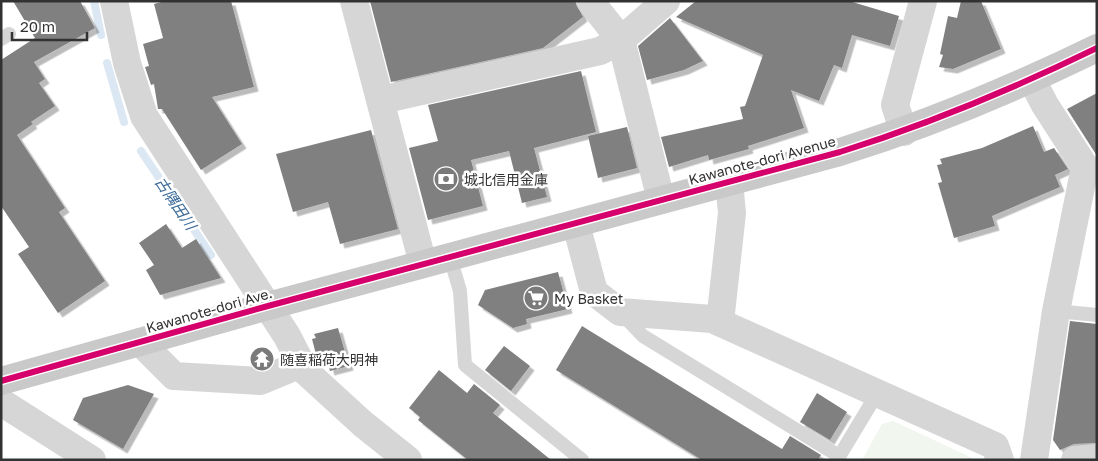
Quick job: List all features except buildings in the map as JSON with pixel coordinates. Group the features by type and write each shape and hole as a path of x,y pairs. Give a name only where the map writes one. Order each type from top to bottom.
{"main road":[{"name":"Kawanote-dori Avenue","path":"424,264 840,152 904,132 1032,80 1097,48"},
{"name":"Kawanote-dori Ave.","path":"1,381 424,264"}],"street":[{"path":"114,1 127,63 144,116 268,306 305,371 363,424 408,460"},
{"path":"354,1 424,264"},
{"path":"590,1 620,40 661,200"},
{"path":"381,100 600,51 620,40 666,1"},
{"path":"904,132 896,105 923,1"},
{"path":"1032,80 1045,105 1091,165 1056,311 1034,460"},
{"path":"720,322 732,212 729,182"},
{"path":"576,224 594,292 620,312 712,319 878,392 998,453 1026,460"},
{"path":"140,342 174,376 260,381 301,364"},
{"path":"1,402 92,460"},
{"path":"1075,460 1097,458"}],"lane":[{"path":"450,257 460,291 464,364 582,460"},
{"path":"1056,311 1097,315"},
{"path":"620,312 643,336 838,458 878,392"}],"shaded area":[{"path":"893,421 975,460 862,460 882,424"}],"waterway":[{"name":"古隅田川","path":"94,1 101,35"},
{"name":"古隅田川","path":"107,63 124,122"},
{"name":"古隅田川","path":"141,151 211,255"}],"cycle path":[{"path":"1,381 268,306 840,152 906,130 970,105 1034,78 1097,48"}],"place":[{"name":"城北信用金庫","path":"446,179"},
{"name":"My Basket","path":"536,298"},
{"name":"随喜稲荷大明神","path":"262,359"}]}
